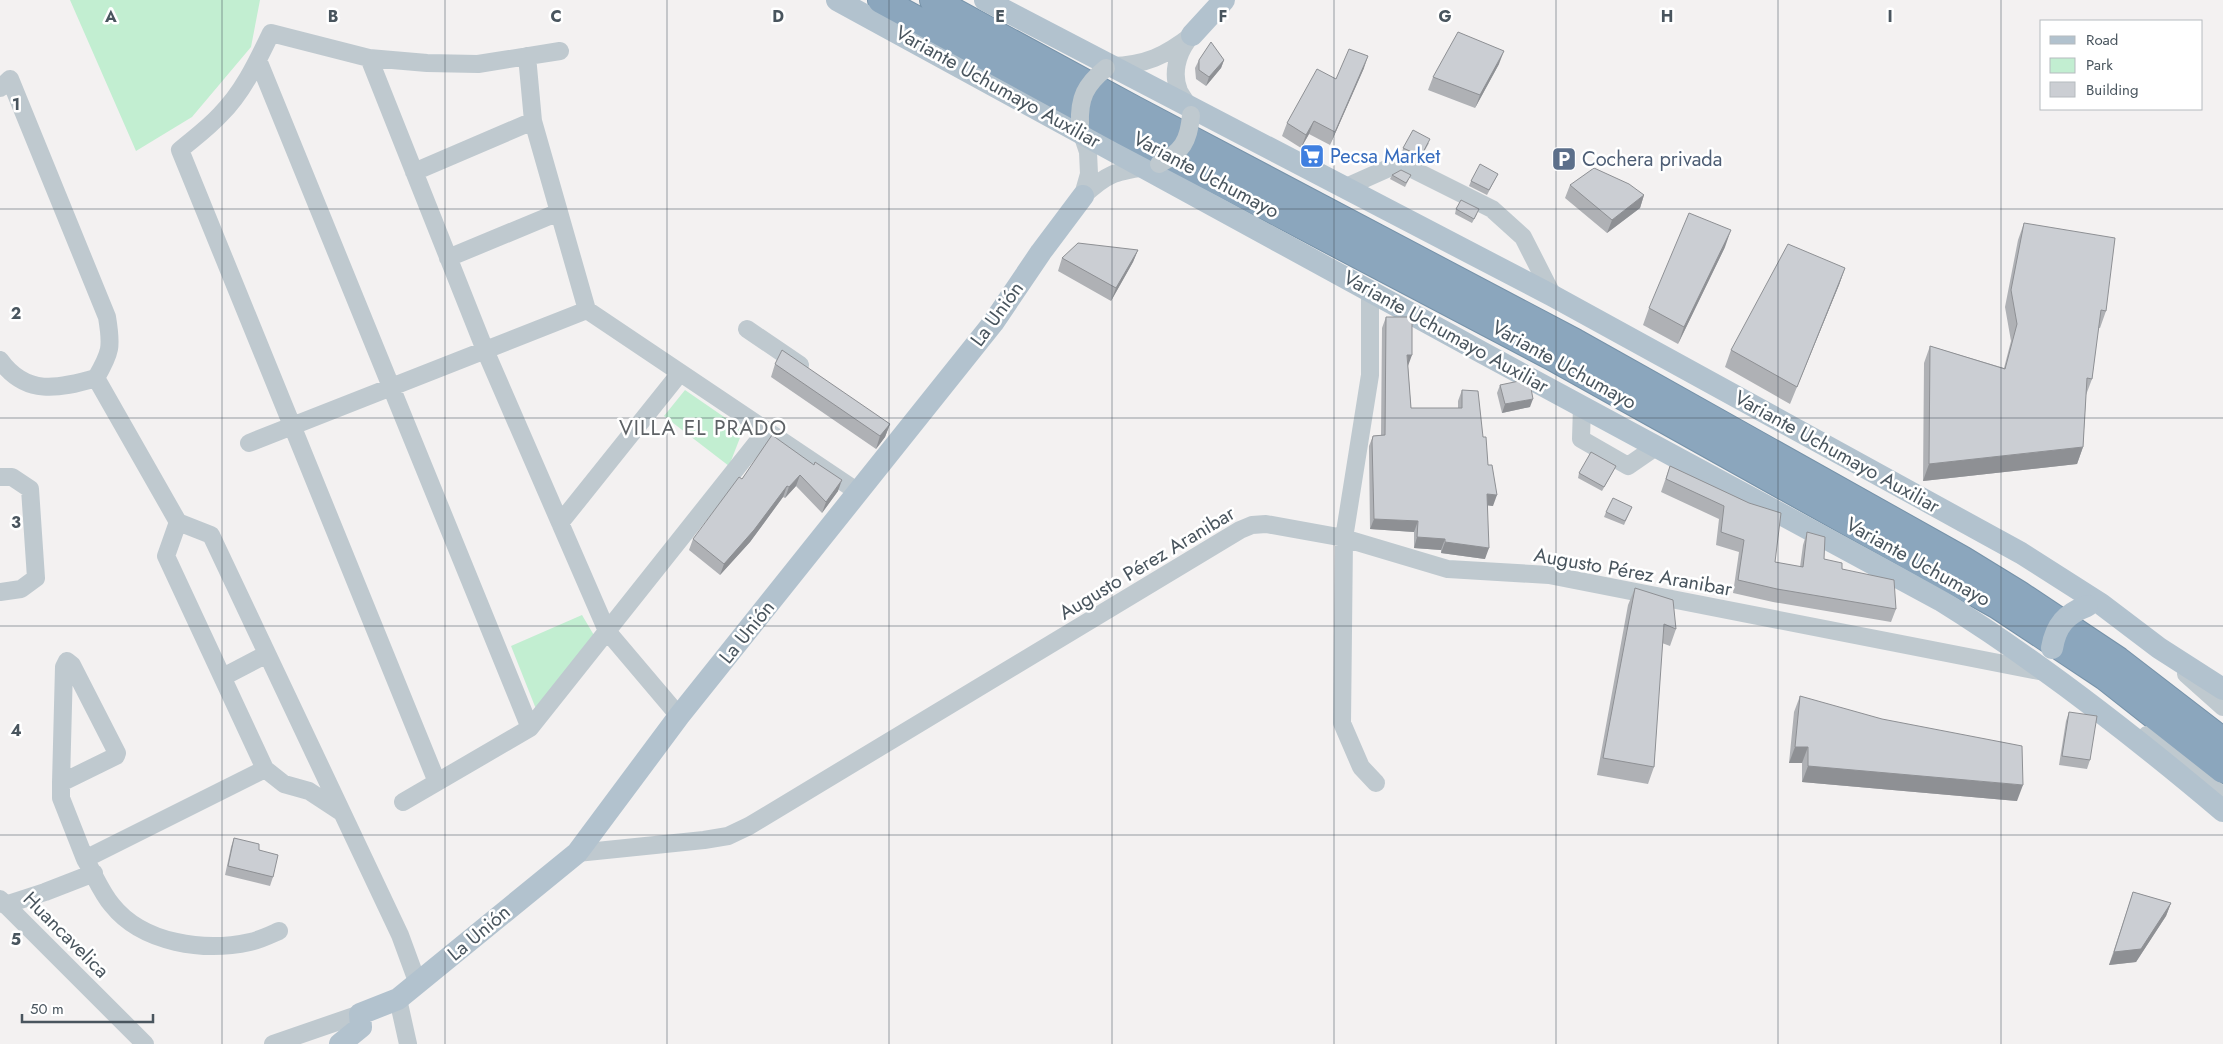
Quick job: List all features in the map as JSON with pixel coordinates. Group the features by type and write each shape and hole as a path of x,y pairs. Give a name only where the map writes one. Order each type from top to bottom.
{"highway":[{"name":"Variante Uchumayo","path":"881,0 1133,136 1550,356 1998,606 2105,676 2223,770"},
{"name":"Variante Uchumayo","path":"933,0 1134,109 1575,342 1962,559 2019,594 2118,660 2223,741"}],"main road":[{"name":"Variante Uchumayo Auxiliar","path":"837,0 1152,166 1370,291 1940,600 1990,630 2051,675"},
{"name":"Variante Uchumayo Auxiliar","path":"985,0 1190,111 1553,296 2020,553 2094,605"},
{"path":"1192,35 1224,0"},
{"name":"La Unión","path":"360,1014 398,999 577,853 679,716 858,492 895,430 993,323 1041,252 1083,196"},
{"path":"2223,688 2094,605 2074,611 2062,621 2055,633 2052,648 2051,675 2171,767 2223,811"},
{"path":"340,1044 361,1027 360,1014"}],"street":[{"path":"437,782 180,150 221,115 238,93 258,60 271,33 369,58 428,63 478,64 560,51"},
{"path":"1080,128 1080,108 1084,92 1093,79 1108,67 1133,65 1155,59 1174,49 1192,35"},
{"path":"1152,166 1173,157 1184,145 1190,131 1190,111 1179,90 1176,71 1180,51 1192,35"},
{"path":"527,56 533,122 587,310 858,492"},
{"path":"369,58 485,350 607,630 679,716"},
{"path":"258,60 530,728"},
{"path":"0,88 10,80 107,317 111,342 106,362 96,378 72,385 48,387 26,384 7,369 0,360"},
{"path":"414,172 533,122"},
{"name":"La Unión","path":"1080,128 1088,152 1089,167 1083,196"},
{"path":"1344,188 1400,163 1492,209 1523,237 1553,296"},
{"name":"La Unión","path":"1083,196 1100,180 1121,170 1152,166"},
{"path":"448,258 559,212"},
{"path":"1370,291 1370,375 1344,538 1342,723 1361,768 1376,782"},
{"path":"249,443 587,310"},
{"path":"747,328 813,374"},
{"path":"560,523 680,373"},
{"path":"96,378 178,522 210,535 400,935 418,984"},
{"path":"1582,406 1582,439 1628,466 1658,446"},
{"path":"403,802 530,728 766,431"},
{"path":"0,477 12,477 30,489 36,578 21,589 0,592"},
{"path":"178,522 166,556 265,769 284,784 310,791 342,813"},
{"name":"Augusto Pérez Aranibar","path":"577,853 704,840 728,836 749,826 1240,530 1252,525 1266,524 1344,538 1448,569 1549,575 2051,675 2084,688 2132,723 2223,796"},
{"path":"2159,648 2223,707"},
{"path":"223,676 267,654"},
{"path":"61,783 116,756 118,753 72,665 67,661 64,667 61,783 61,798 90,866 112,905 128,919 148,932 176,943 208,947 252,942 279,931"},
{"path":"3,902 45,892 265,769"},
{"name":"Huancavelica","path":"3,902 145,1044"},
{"path":"398,999 408,1044"},
{"path":"272,1044 360,1014"}],"green space":[{"path":"70,0 260,0 251,47 192,117 136,151"},
{"path":"685,390 743,430 729,466 664,416"},
{"path":"582,615 595,637 536,709 511,646"}],"building":[{"path":"1458,32 1504,51 1480,95 1433,77"},
{"path":"1211,42 1224,60 1209,77 1199,70 1199,60"},
{"path":"1349,49 1368,56 1335,132 1314,121 1306,135 1287,123 1317,69 1336,79"},
{"path":"1413,130 1430,139 1421,156 1403,148"},
{"path":"1480,164 1498,174 1489,190 1471,181"},
{"path":"1594,168 1629,184 1644,195 1612,220 1570,185"},
{"path":"1401,170 1411,175 1406,183 1392,175"},
{"path":"1461,200 1479,209 1474,219 1456,209"},
{"path":"1689,213 1731,230 1684,327 1649,308"},
{"path":"2024,223 2115,238 2106,311 2101,310 2092,379 2087,378 2083,447 1929,464 1930,346 2005,369 2017,324 2011,290"},
{"path":"1078,243 1138,250 1116,288 1062,258"},
{"path":"1788,244 1845,268 1797,387 1731,350"},
{"path":"1386,317 1412,317 1412,355 1407,355 1411,408 1462,408 1462,390 1478,391 1483,437 1486,437 1488,465 1492,465 1497,495 1487,494 1489,548 1445,542 1445,539 1417,537 1418,521 1374,519 1372,441 1373,436 1385,435"},
{"path":"782,350 890,424 880,436 775,364"},
{"path":"1524,380 1530,383 1533,399 1505,404 1500,385"},
{"path":"772,435 814,465 815,462 842,480 826,502 800,475 789,487 787,486 754,530 724,564 693,539 739,477 742,479"},
{"path":"1591,452 1616,466 1604,487 1579,473"},
{"path":"1670,466 1749,503 1781,513 1775,562 1803,567 1807,532 1825,537 1824,559 1842,563 1842,569 1894,580 1896,609 1777,589 1738,580 1744,540 1721,532 1724,506 1666,479"},
{"path":"1613,498 1632,507 1625,521 1606,512"},
{"path":"1635,588 1673,600 1676,629 1664,624 1654,767 1603,758"},
{"path":"1800,696 1882,719 2022,746 2023,785 1808,766 1808,747 1795,747"},
{"path":"2069,712 2097,716 2090,760 2062,756"},
{"path":"234,838 259,844 259,850 278,855 273,877 228,866"},
{"path":"2133,892 2171,903 2141,949 2114,952"}],"place":[{"name":"Pecsa Market","path":"1312,156"},
{"name":"Cochera privada","path":"1564,159"}],"district":[{"name":"VILLA EL PRADO","path":"703,428"}]}
